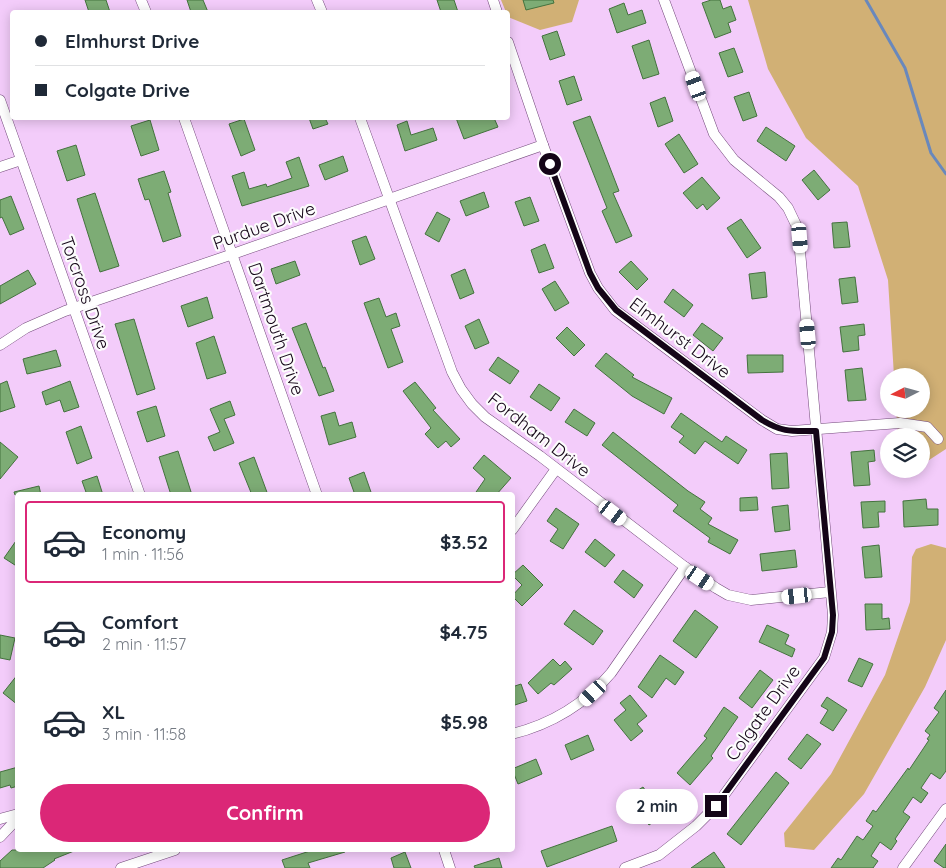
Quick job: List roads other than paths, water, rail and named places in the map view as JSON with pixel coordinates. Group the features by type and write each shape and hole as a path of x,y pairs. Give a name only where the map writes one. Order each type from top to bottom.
{"street":[{"name":"Colgate Drive","path":"625,868 648,860 674,844 716,806 824,658 832,632 833,615 798,229 788,208 779,197 734,160 714,134 664,0"},
{"name":"Elmhurst Drive","path":"510,48 590,273 598,288 616,310 762,420 776,428 786,431 816,431 900,423 927,427 938,439"},
{"name":"Torcross Drive","path":"0,100 139,492"},
{"name":"Dartmouth Drive","path":"185,120 316,492"},
{"name":"Fordham Drive","path":"361,120 452,372 472,404 485,417 685,568 716,588 740,598 763,600 830,592"},
{"name":"Purdue Drive","path":"0,345 43,319 543,145"},
{"path":"0,167 21,160"},
{"path":"515,526 556,469"},
{"path":"515,733 538,726 568,712 600,686 685,568"},
{"path":"903,868 946,809"},
{"path":"0,819 15,816"},
{"path":"0,837 15,820"},
{"path":"121,868 147,854 161,852"},
{"path":"445,852 450,868"}],"waterway":[{"path":"866,0 905,68 931,153 946,174"}]}
